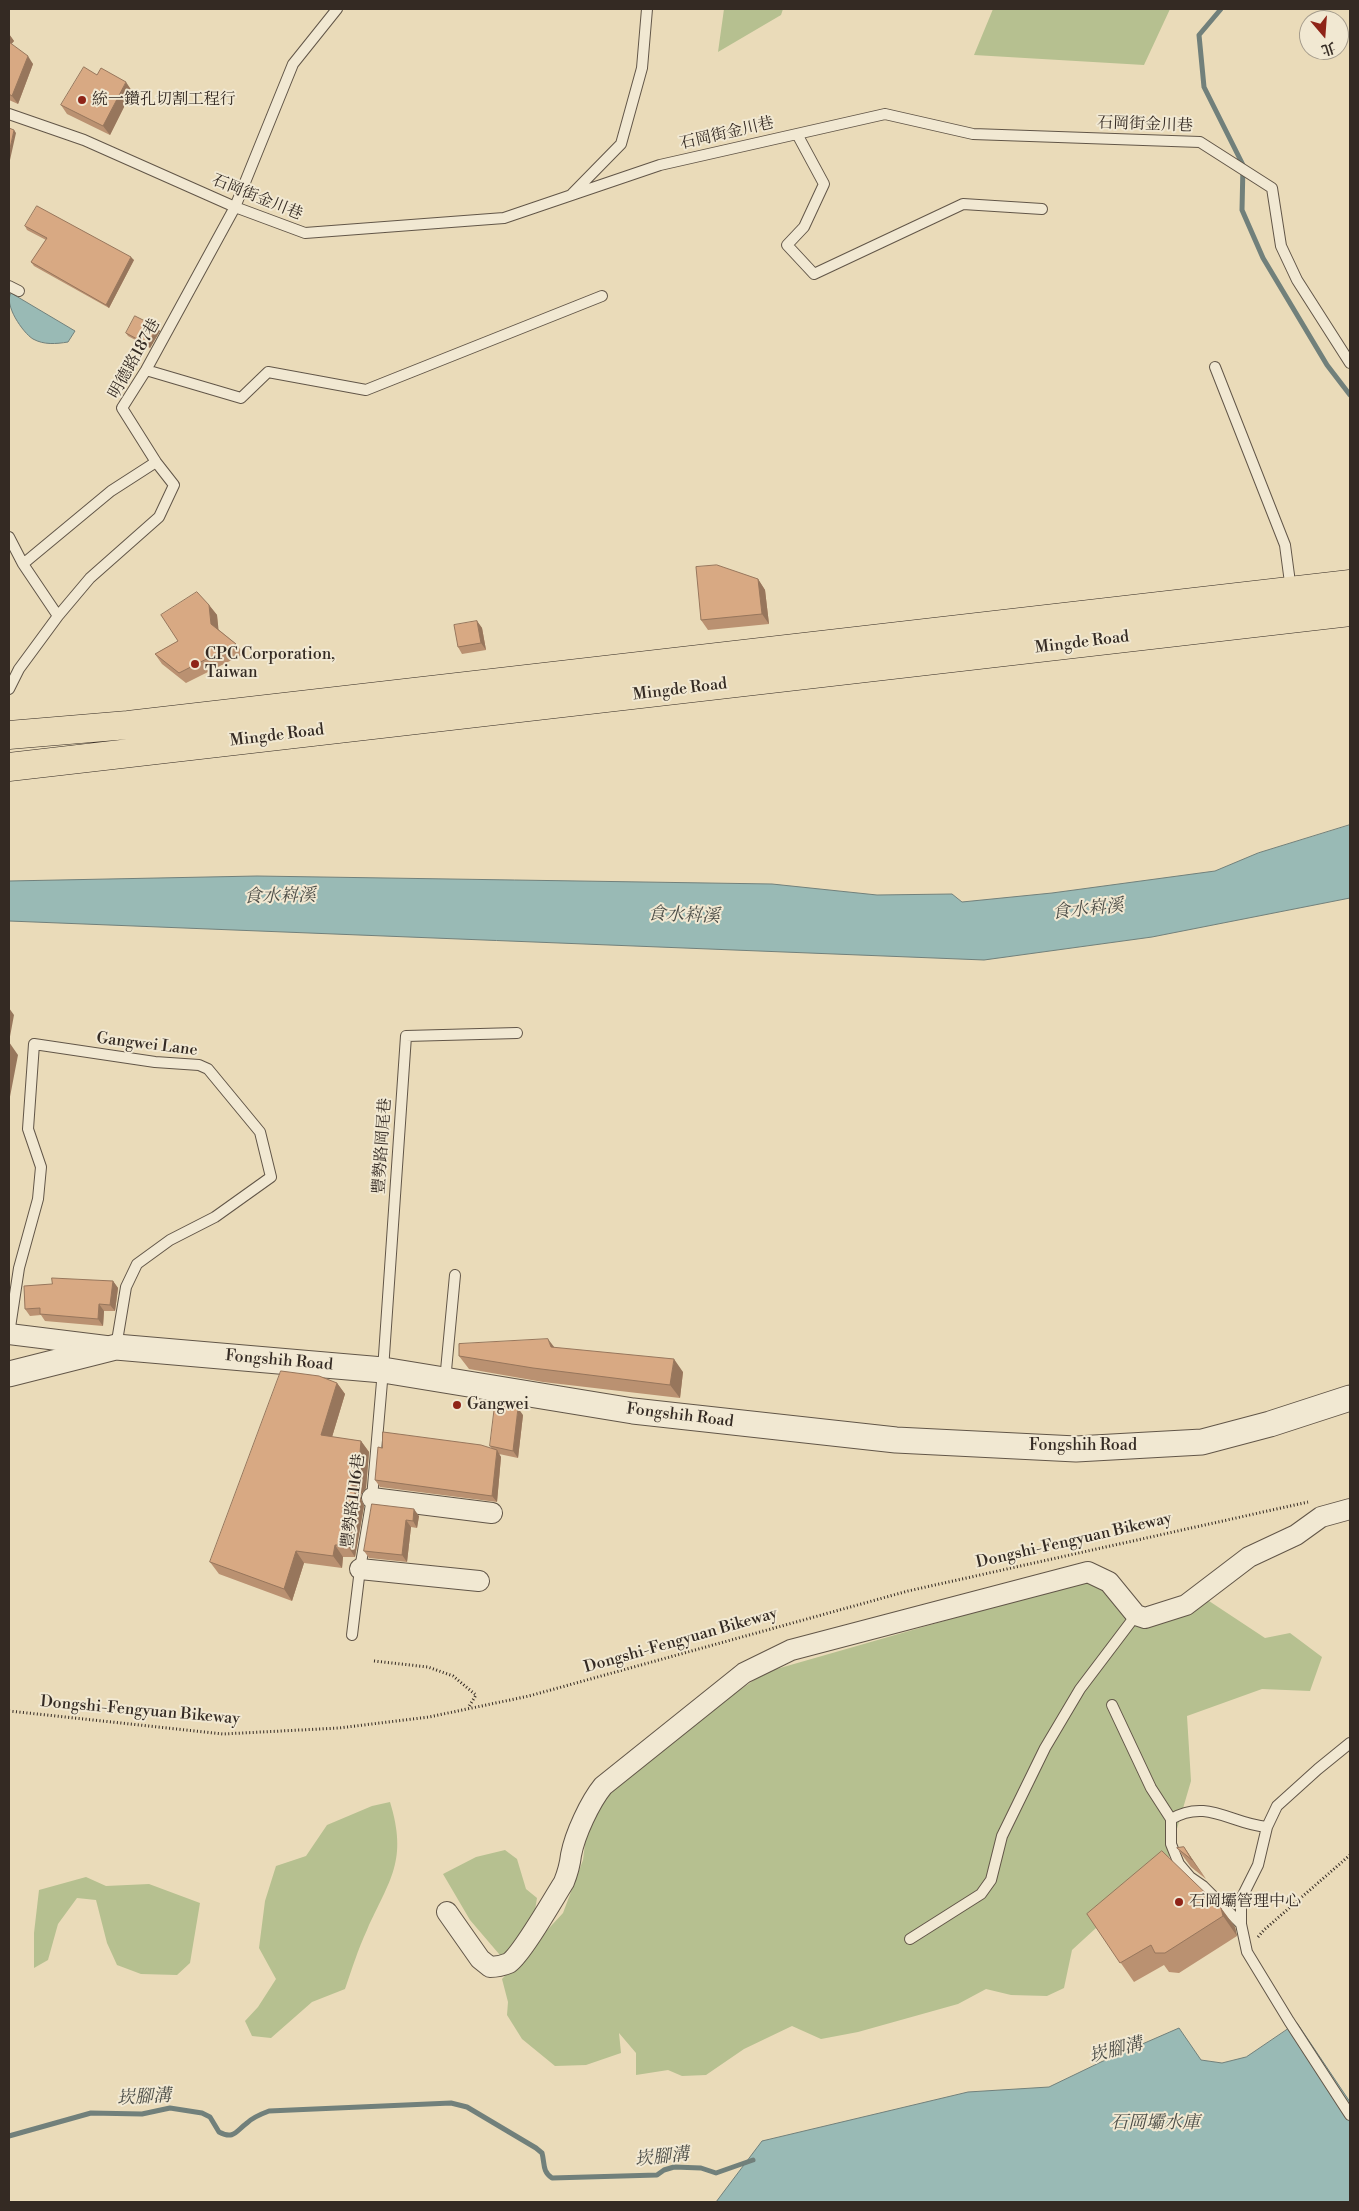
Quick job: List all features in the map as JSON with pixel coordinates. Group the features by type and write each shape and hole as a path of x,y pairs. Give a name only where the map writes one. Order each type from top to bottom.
{"main road":[{"name":"Mingde Road","path":"9,735 128,725 1350,584"},
{"name":"Mingde Road","path":"9,767 1350,612"},
{"path":"307,704 311,732"}],"street":[{"path":"9,1334 116,1348"},
{"name":"Fongshih Road","path":"9,1374 116,1348 383,1370 633,1411 886,1439 1076,1449 1202,1442 1270,1424 1350,1398"},
{"path":"372,1498 492,1512"},
{"path":"447,1912 480,1959 490,1967 500,1967 510,1962 520,1951 564,1882 569,1870 571,1853 591,1800 603,1786 744,1673 791,1650 1088,1572 1109,1582 1136,1615 1145,1618 1186,1605 1249,1557 1296,1535 1321,1517 1350,1509"},
{"path":"360,1568 479,1581"}],"lane":[{"name":"明德路187巷","path":"9,689 19,668 58,616 90,578 159,517 174,485 156,462 122,408 146,370 235,207 293,64 337,9"},
{"path":"569,196 621,144 642,68 647,9"},
{"name":"石岡街金川巷","path":"9,114 84,140 235,207 305,233 504,218 660,165 885,114 973,134 1200,142 1272,188 1281,246 1297,280 1350,364"},
{"path":"797,134 824,184 804,227 787,245 814,274 963,204 1042,209"},
{"path":"9,286 19,291"},
{"path":"146,370 241,398 268,372 366,390 602,296"},
{"path":"1215,367 1285,545 1291,591"},
{"path":"23,564 72,525 111,490 156,462"},
{"path":"9,537 23,564 58,616"},
{"name":"豐勢路岡尾巷","path":"383,1370 406,1036 517,1033"},
{"name":"Gangwei Lane","path":"9,1334 19,1268 38,1199 42,1166 28,1129 34,1044 154,1062 200,1065 208,1069 260,1132 271,1177 215,1217 170,1240 137,1264 126,1287 116,1348"},
{"path":"445,1381 454,1274"},
{"name":"豐勢路1116巷","path":"352,1635 360,1568 372,1498 383,1370"},
{"path":"910,1939 981,1894 986,1888 991,1880 1002,1836 1045,1748 1080,1689 1136,1615"},
{"path":"1112,1705 1151,1788 1171,1819 1171,1844 1180,1864 1190,1877 1203,1886 1241,1924"},
{"path":"1350,1744 1318,1769 1277,1806 1266,1827 1258,1865 1241,1899 1241,1924 1247,1952 1350,2115"},
{"path":"1171,1819 1178,1815 1206,1810 1224,1814 1252,1826 1266,1827"}],"path":[{"name":"Dongshi-Fengyuan Bikeway","path":"9,1712 223,1734 338,1728 429,1717 529,1696 908,1591 1312,1501"},
{"path":"374,1661 428,1667 453,1676 476,1695 468,1709"},
{"path":"1247,1952 1264,1930 1350,1855"}],"green space":[{"path":"724,9 783,9 781,15 718,52"},
{"path":"993,9 1170,9 1144,65 974,55"},
{"path":"1087,1580 1105,1591 1118,1610 1141,1622 1175,1617 1209,1601 1265,1638 1290,1633 1322,1657 1310,1691 1262,1689 1187,1716 1191,1781 1167,1863 1072,1950 1064,1988 1047,1996 1011,1995 986,1989 958,2004 858,2032 821,2039 792,2026 744,2049 706,2075 682,2076 668,2070 636,2075 636,2053 619,2033 621,2053 586,2065 555,2066 522,2039 507,2015 508,2002 502,1979 563,1913 583,1860 587,1828 612,1784 687,1726 766,1672"},
{"path":"390,1802 397,1840 397,1855 394,1869 361,1944 345,1989 312,2002 271,2038 252,2036 245,2021 258,2007 276,1979 259,1948 265,1901 276,1866 306,1856 327,1825 372,1806"},
{"path":"505,1850 517,1859 526,1889 537,1898 531,1935 505,1961 470,1920 443,1874 476,1857"},
{"path":"86,1877 106,1886 149,1884 200,1903 190,1963 177,1975 141,1974 117,1965 107,1943 96,1900 77,1898 58,1924 48,1960 34,1968 34,1933 39,1890"}],"water":[{"path":"11,293 75,331 68,342 46,343 37,341 29,336 12,311 9,298"},
{"name":"食水嵙溪","path":"1350,825 1350,898 1152,937 984,960 9,921 9,881 257,876 772,884 877,895 952,894 962,902 1052,893 1215,871 1258,853"},
{"name":"石岡壩水庫","path":"1297,2023 1350,2102 1350,2202 716,2202 762,2141 968,2092 1049,2087 1179,2028 1201,2060 1222,2063 1246,2057"}],"building":[{"path":"9,42 28,56 12,96 9,94"},
{"path":"84,67 97,75 101,68 126,82 103,126 61,105"},
{"path":"9,128 14,130 9,153"},
{"path":"37,206 131,257 106,305 31,262 47,238 25,226"},
{"path":"135,316 157,327 148,345 126,333"},
{"path":"717,565 758,579 762,614 701,620 696,567"},
{"path":"197,592 209,605 211,624 236,644 179,673 155,654 178,641 161,615"},
{"path":"477,621 481,643 458,647 454,625"},
{"path":"52,1278 113,1281 110,1305 99,1304 98,1319 40,1314 40,1308 25,1309 24,1286 52,1284"},
{"path":"548,1339 551,1347 674,1359 670,1385 533,1368 459,1356 459,1344"},
{"path":"281,1371 319,1376 337,1383 321,1435 361,1441 358,1476 352,1484 355,1494 347,1545 335,1545 333,1556 296,1551 284,1589 210,1562"},
{"path":"495,1405 518,1408 513,1451 490,1446"},
{"path":"383,1432 481,1445 497,1450 492,1496 375,1480 378,1447 382,1448"},
{"path":"372,1504 414,1509 413,1521 406,1520 402,1555 364,1551"},
{"path":"1184,1847 1192,1860 1177,1848"},
{"name":"石岡壩管理中心","path":"1162,1851 1221,1908 1223,1916 1165,1953 1155,1953 1151,1945 1120,1963 1087,1914"}],"waterway":[{"path":"1221,9 1199,35 1204,87 1243,165 1242,210 1263,258 1327,365 1350,395"},
{"name":"崁腳溝","path":"9,2136 91,2113 142,2114 170,2108 202,2113 210,2117 219,2132 232,2135 254,2117 269,2111 451,2103 467,2107 536,2148 542,2153 545,2170 552,2178 657,2175 664,2170 674,2167 701,2168 716,2173 753,2160"}],"place":[{"name":"統一鑽孔切割工程行","path":"82,100"},
{"name":"CPC Corporation, Taiwan","path":"195,664"},
{"name":"Gangwei","path":"457,1405"},
{"name":"石岡壩管理中心","path":"1179,1902"}]}
